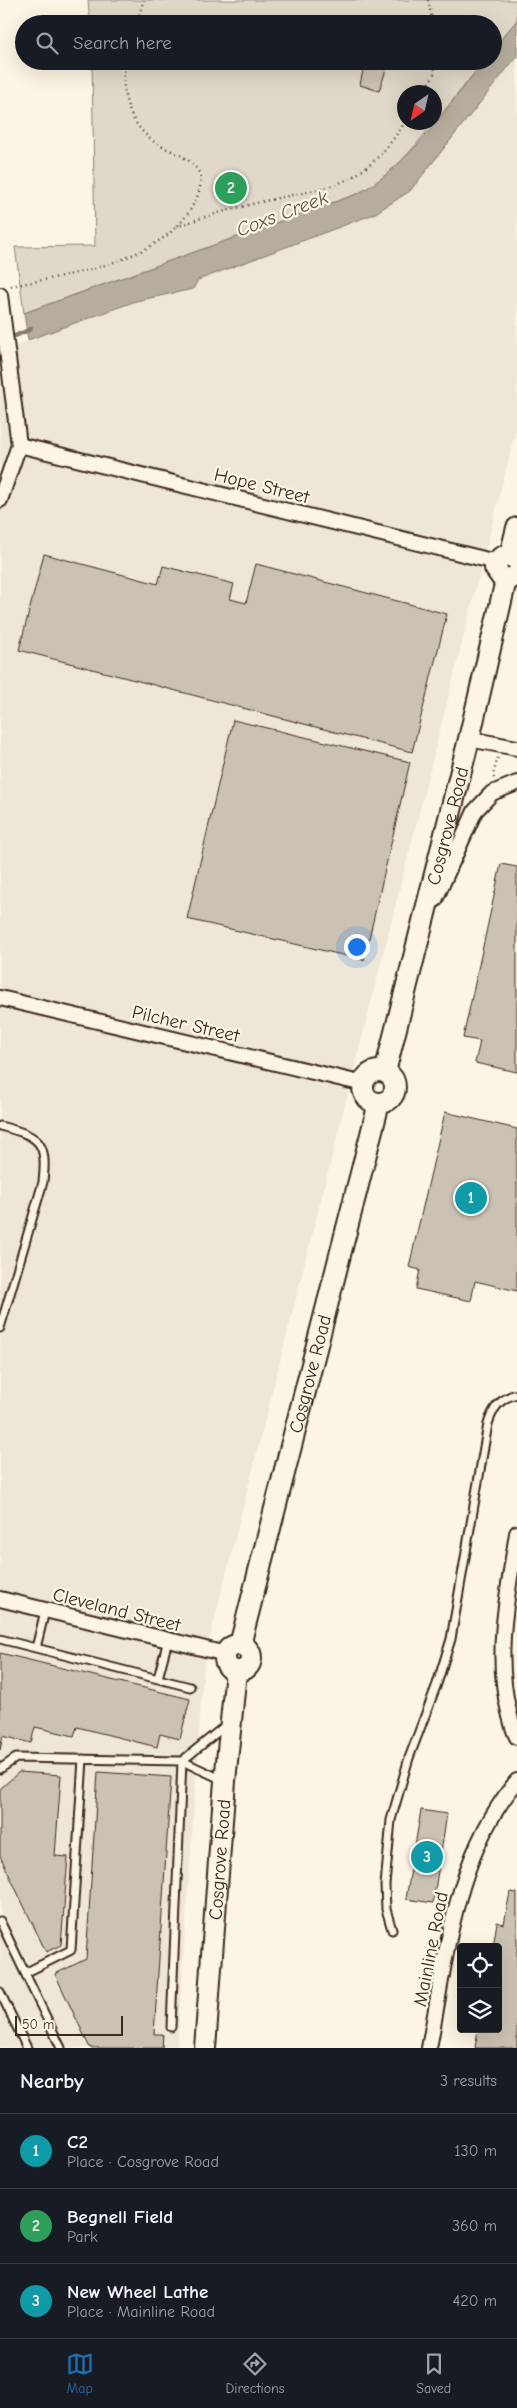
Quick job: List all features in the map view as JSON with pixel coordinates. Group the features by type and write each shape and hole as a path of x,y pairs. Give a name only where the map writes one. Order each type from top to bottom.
{"main road":[{"path":"511,578 496,572 508,559 517,528"},
{"name":"Cosgrove Road","path":"384,1072 511,578"},
{"path":"374,1072 384,1072 392,1078 395,1088 388,1100 379,1103 367,1097 364,1084 369,1075 374,1072"},
{"name":"Cosgrove Road","path":"205,2048 234,1657 379,1103"}],"street":[{"path":"0,500 19,445 4,320 4,291"},
{"name":"Hope Street","path":"19,445 508,559"},
{"path":"469,739 517,748"},
{"path":"422,927 475,811 492,793 517,783"},
{"name":"Pilcher Street","path":"0,998 364,1084"},
{"path":"517,1533 503,1620 502,1687 517,1738"},
{"name":"Cleveland Street","path":"0,1599 234,1657"},
{"name":"Mainline Road","path":"429,2048 454,1917 466,1870 491,1817 517,1781"}],"lane":[{"path":"0,1126 22,1132 37,1140 44,1153 45,1162 43,1182 0,1328"},
{"path":"392,1930 386,1909 385,1885 391,1820 406,1767 437,1684 451,1639 490,1417 496,1405 502,1400 517,1394"},
{"path":"36,1648 46,1610"},
{"path":"0,1638 190,1687"},
{"path":"158,1678 168,1640"},
{"path":"170,2026 182,1761 230,1721"},
{"path":"0,1769 16,1758 182,1761 225,1781"},
{"path":"25,1973 71,1950 83,1759"},
{"path":"0,1921 61,2048"},
{"path":"0,1992 27,2048"}],"path":[{"path":"139,15 144,0"},
{"path":"428,0 432,15"},
{"path":"4,291 90,270 126,258 154,243 175,228 191,211 199,192 200,176 193,164 181,155 146,136 136,124 127,106 124,87 125,70"},
{"path":"428,85 435,70"},
{"path":"175,228 221,211 321,188 351,178 371,164 392,142 400,130"},
{"path":"496,782 493,775 499,754"}],"shaded area":[{"path":"88,0 517,0 517,20 502,38 502,15 89,15"},
{"path":"517,20 517,56 410,191 374,214 198,280 193,289 136,301 28,340 24,313 357,194 394,168 411,152 429,130 442,130 442,115 477,70 502,70 502,38"},
{"path":"517,56 517,426 204,1661 177,2048 0,2048 0,356 28,340 136,301 193,289 197,280 374,214 410,191"},
{"path":"92,70 477,70 442,113 442,85 397,85 397,130 428,130 390,171 357,194 24,313 15,247 95,246"}],"building":[{"path":"363,70 386,70 379,91 360,85"},
{"path":"44,554 158,584 163,566 234,584 230,599 246,603 256,564 447,614 412,752 19,650"},
{"path":"233,720 410,762 364,960 187,919"},
{"path":"501,864 517,867 517,1072 475,1063 480,1041 463,1038"},
{"path":"445,1112 517,1129 517,1291 475,1281 471,1301 416,1289 420,1270 409,1267"},
{"path":"0,1653 190,1699 180,1739 160,1734 157,1747 77,1727 74,1736 35,1727 31,1743 3,1736 0,1750"},
{"path":"19,1772 61,1775 55,1856 68,1857 61,1945 46,1952 0,1856 0,1789"},
{"path":"98,1772 171,1777 154,2034 163,2034 162,2048 90,2048 55,1974 86,1959"},
{"path":"421,1810 447,1814 433,1903 406,1899"},
{"path":"510,1892 517,1893 517,2048 475,2048 477,2033 502,2033 502,1943 494,1943 497,1922 504,1924"}],"waterway":[{"name":"Coxs Creek","path":"8,339 31,329"}],"place":[{"name":"Begnell Field","path":"231,188"},
{"name":"C2","path":"471,1198"},
{"name":"New Wheel Lathe","path":"427,1857"}]}
